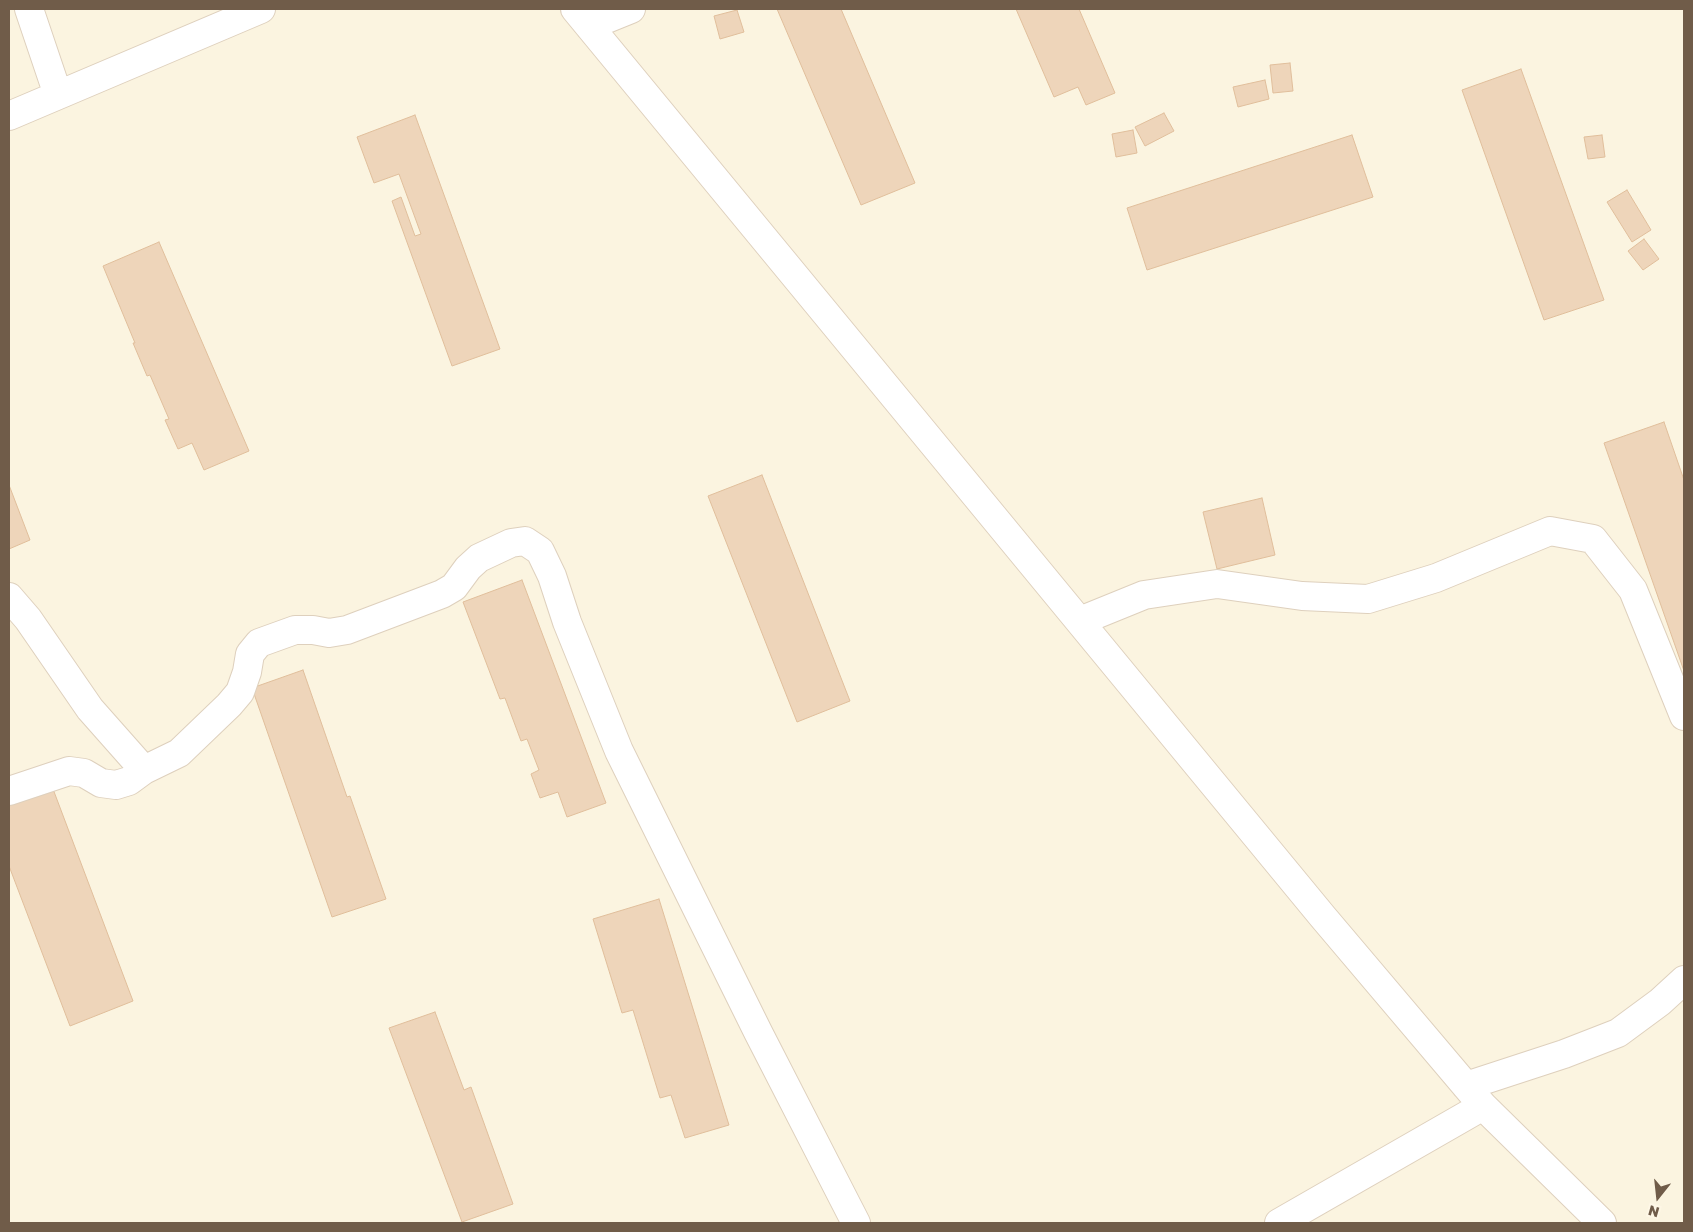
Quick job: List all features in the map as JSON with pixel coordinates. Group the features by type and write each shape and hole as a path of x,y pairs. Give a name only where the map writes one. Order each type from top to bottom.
{"street":[{"path":"29,9 58,95"},
{"path":"9,116 261,9"},
{"path":"582,17 631,9"},
{"path":"582,17 1329,924 1466,1086 1483,1106 1602,1223"},
{"path":"1080,621 1144,595 1217,584 1302,596 1368,599 1436,578 1550,531 1593,539 1632,590 1684,716"},
{"path":"9,791 69,771 84,773 101,783 116,785 129,781 144,770 179,753 229,705 240,692 247,672 250,654 259,643 294,630 313,630 329,633 348,630 454,587 468,568 479,558 511,543 525,541 540,551 552,576 567,622 619,751 758,1032 856,1223"},
{"path":"9,597 28,619 90,709 144,770"},
{"path":"1466,1086 1564,1054 1618,1033 1660,1002 1684,980"},
{"path":"1278,1223 1483,1106"}],"building":[{"path":"777,9 841,9 915,183 861,205"},
{"path":"1016,9 1079,9 1115,93 1086,105 1078,87 1054,97"},
{"path":"737,10 744,32 720,39 714,16"},
{"path":"1290,63 1293,91 1273,93 1270,65"},
{"path":"1521,69 1604,300 1544,320 1462,90"},
{"path":"1265,80 1269,99 1238,107 1233,87"},
{"path":"1164,113 1174,131 1145,146 1135,127"},
{"path":"415,115 500,349 452,366 392,201 401,197 415,236 421,234 399,174 374,183 357,137"},
{"path":"1133,130 1137,153 1116,157 1112,134"},
{"path":"1352,135 1373,197 1147,270 1127,208"},
{"path":"1602,135 1605,157 1588,159 1584,137"},
{"path":"1627,190 1651,230 1632,242 1607,202"},
{"path":"1644,239 1659,259 1643,270 1628,251"},
{"path":"159,242 249,451 204,470 192,443 178,449 165,420 169,419 150,375 147,376 103,266"},
{"path":"1664,422 1684,480 1684,671 1604,443"},
{"path":"762,475 850,701 797,722 708,496"},
{"path":"9,485 30,540 9,549"},
{"path":"1262,498 1275,555 1217,569 1203,512"},
{"path":"522,580 606,803 567,817 558,792 540,798 531,774 539,770 527,739 521,741 505,698 500,699 463,602"},
{"path":"303,670 347,797 350,796 386,899 332,917 252,688"},
{"path":"53,789 133,1001 70,1026 9,866 9,805"},
{"path":"659,899 729,1125 685,1138 671,1095 660,1098 633,1010 622,1013 593,919"},
{"path":"435,1012 464,1090 471,1087 513,1204 462,1222 389,1028"}]}
